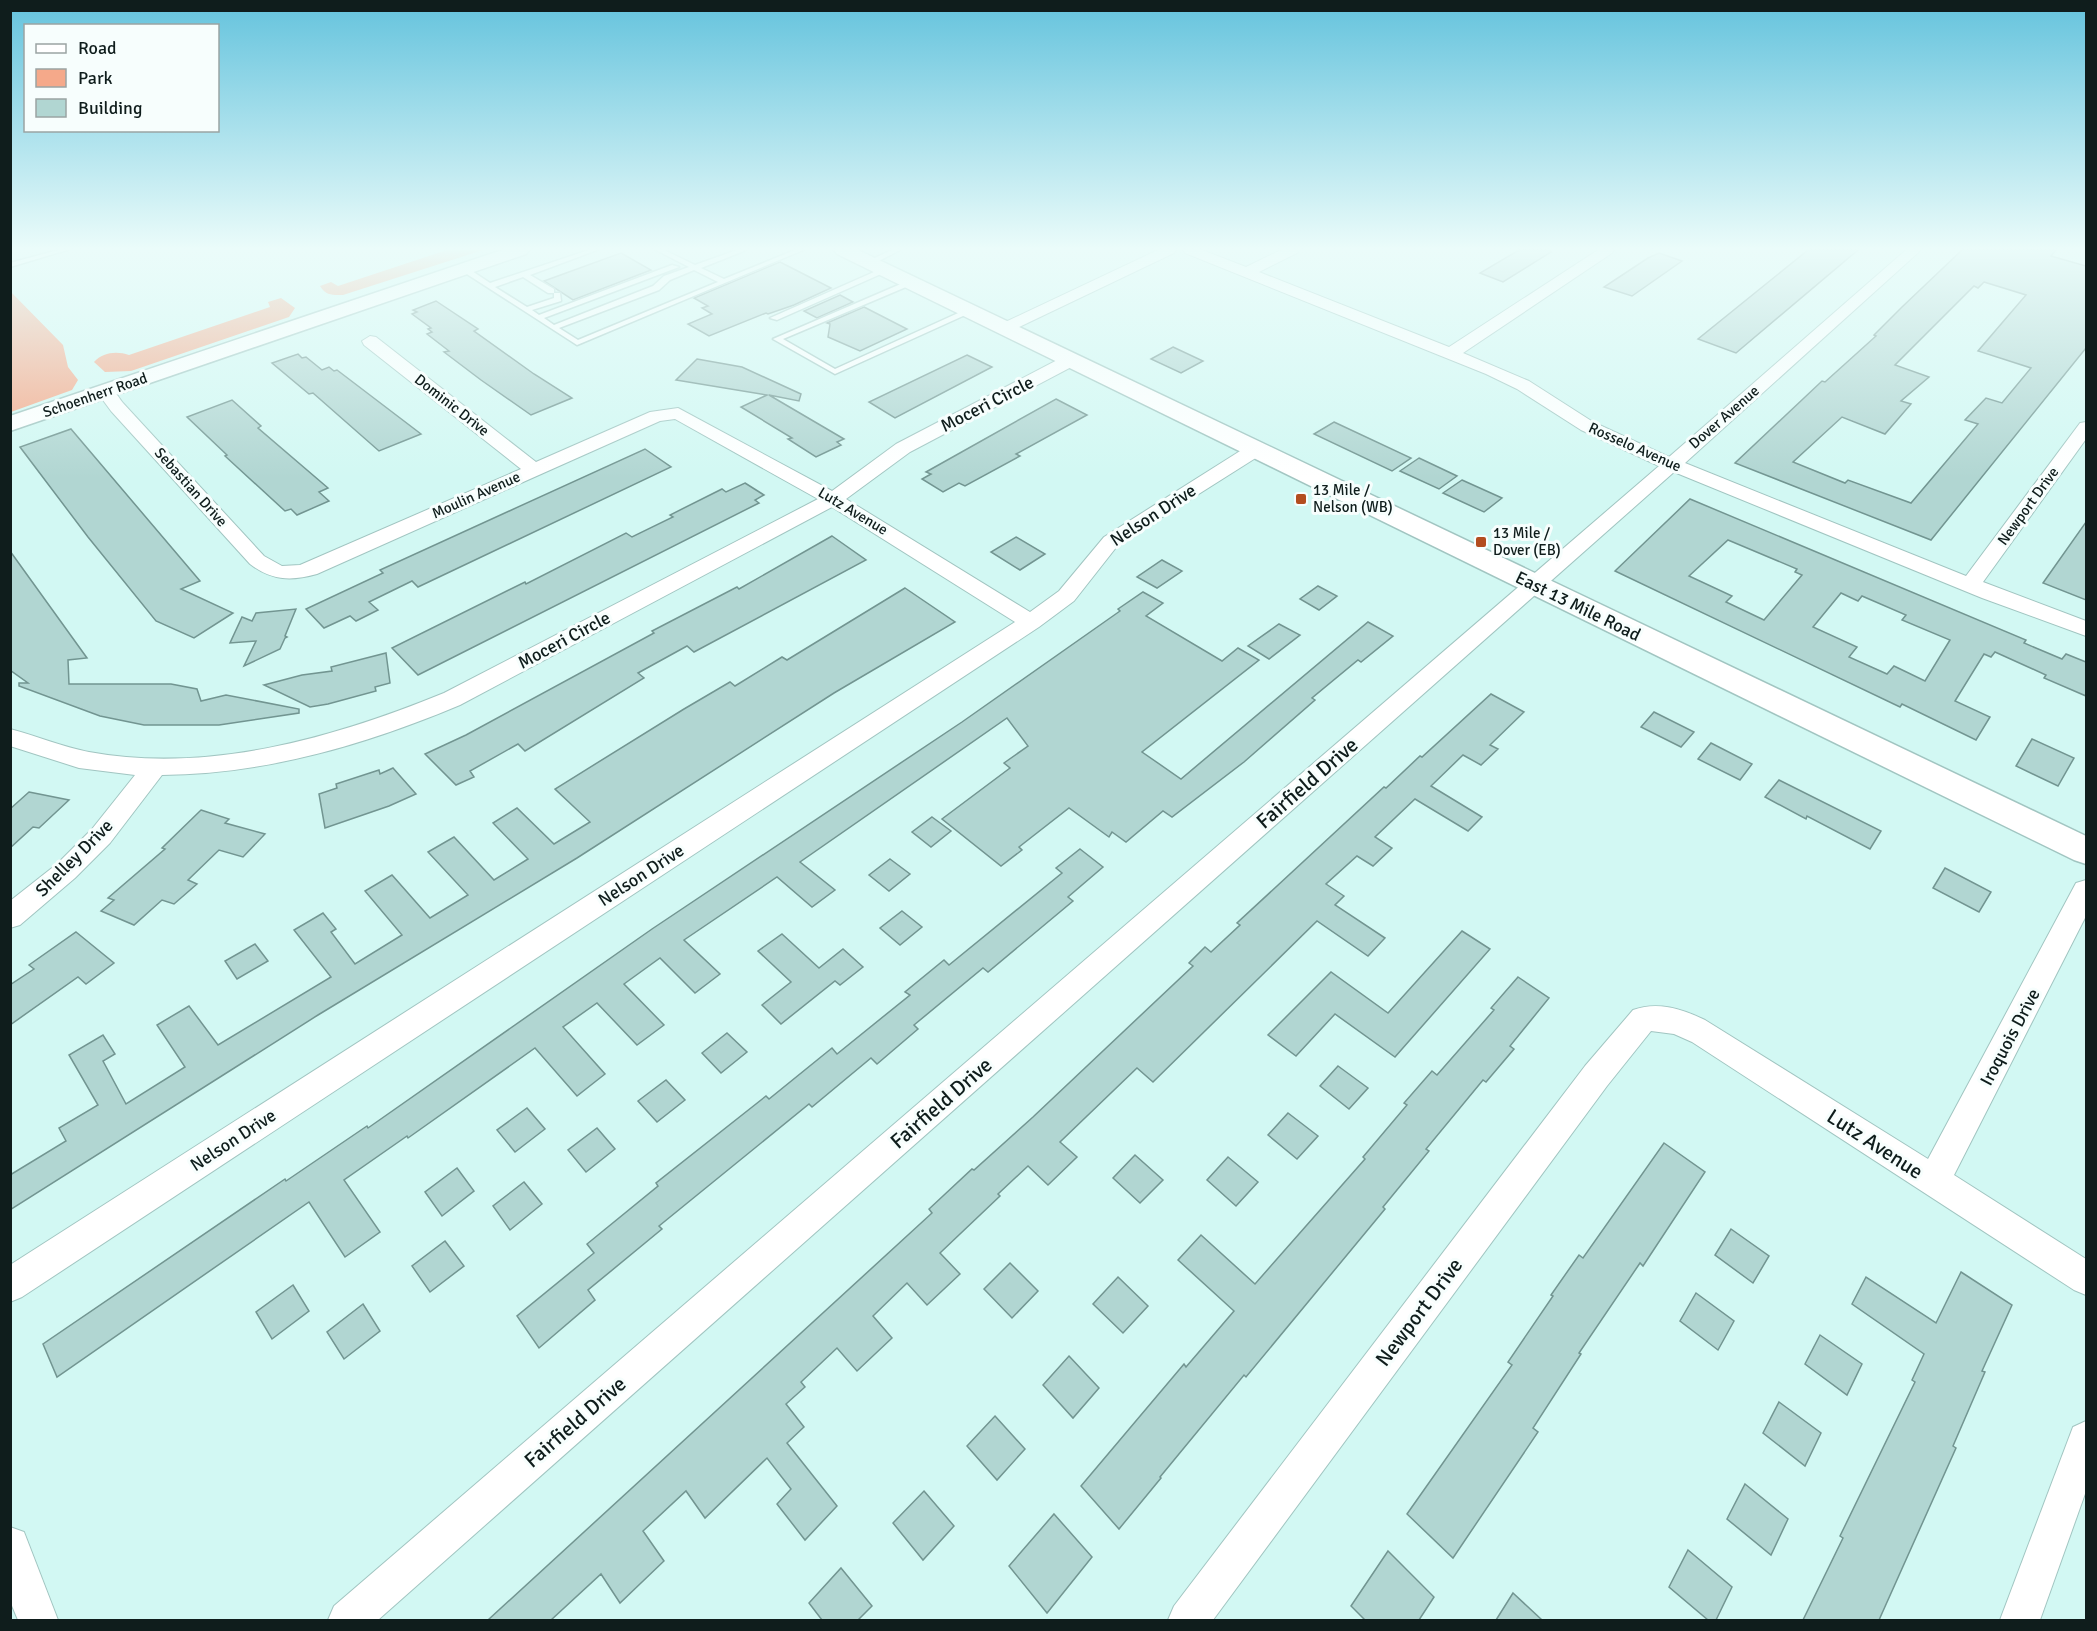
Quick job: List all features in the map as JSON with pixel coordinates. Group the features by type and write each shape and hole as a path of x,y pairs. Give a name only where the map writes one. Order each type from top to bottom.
{"main road":[{"name":"Schoenherr Road","path":"10,424 297,326"},
{"name":"East 13 Mile Road","path":"1001,326 2086,851"}],"street":[{"path":"1005,328 1009,326"},
{"name":"Rosselo Avenue","path":"1383,326 1512,380 1604,435 1671,464 1970,585 2086,629"},
{"path":"1451,353 1492,326"},
{"name":"Dover Avenue","path":"1534,585 1828,326"},
{"name":"Dominic Drive","path":"370,341 534,470"},
{"name":"Moceri Circle","path":"10,737 48,750 102,763 155,766 213,763 269,755 364,732 430,708 833,499 903,448 1071,360"},
{"name":"Sebastian Drive","path":"106,392 117,407 257,560 268,569 282,575"},
{"name":"Moulin Avenue","path":"282,575 316,566 669,412"},
{"name":"Lutz Avenue","path":"669,412 686,415 833,499 922,552 1030,622"},
{"name":"Newport Drive","path":"1970,585 2086,427"},
{"name":"Nelson Drive","path":"10,1285 1030,622 1068,595 1079,584 1093,560 1111,541 1255,450"},
{"name":"Fairfield Drive","path":"348,1620 1534,585"},
{"name":"Shelley Drive","path":"10,917 66,871 101,836 155,766"},
{"name":"Iroquois Drive","path":"1933,1182 2086,891"},
{"name":"Lutz Avenue","path":"1660,1017 1682,1022 1702,1033 2086,1278"},
{"name":"Newport Drive","path":"1188,1620 1596,1076 1643,1020 1660,1017"},
{"path":"2020,1620 2086,1440"},
{"path":"10,1546 38,1620"}],"lane":[{"path":"550,326 577,343 618,326"},
{"path":"553,328 558,326"},
{"path":"797,326 777,339 835,372 936,326"}],"green space":[{"path":"10,326 44,326 63,345 68,367 78,380 72,390 11,412"},
{"path":"214,326 262,326 131,371 105,372 94,362 106,354 129,355"}],"building":[{"path":"428,326 474,326 478,329 474,331 572,398 531,415 444,352 449,351 427,334 432,332 428,329 431,328"},
{"path":"692,326 734,326 709,336"},
{"path":"830,326 901,326 907,329 860,351 828,337"},
{"path":"1714,326 1768,326 1736,353 1698,339"},
{"path":"1883,326 1934,326 1895,365 1929,377 1901,401 1911,404 1885,434 1842,417 1793,462 1845,483 1848,480 1911,503 1978,424 1965,420 1986,398 2002,403 2031,368 1978,351 1999,326 2086,326 2086,348 1931,540 1735,463 1822,381 1825,382 1876,336 1874,335"},
{"path":"1173,347 1203,361 1181,373 1151,359"},
{"path":"298,354 302,358 306,357 322,370 329,367 334,371 337,370 421,434 379,451 313,393 309,394 272,363"},
{"path":"967,355 992,367 895,418 869,402"},
{"path":"697,359 742,367 801,394 799,401 769,395 844,439 837,442 841,445 816,457 788,439 792,438 741,407 767,395 676,380"},
{"path":"1056,399 1087,415 1016,454 1020,456 965,486 959,483 943,492 922,479 931,474 926,472"},
{"path":"232,400 261,426 258,428 328,488 319,492 329,501 297,515 291,509 285,511 225,456 227,455 187,417"},
{"path":"1334,422 1411,458 1392,471 1314,434"},
{"path":"71,429 200,581 181,589 233,613 194,638 156,621 88,537 20,447"},
{"path":"645,449 671,467 418,587 412,581 369,602 378,610 356,621 350,616 324,628 306,609 383,573 380,570"},
{"path":"1419,458 1457,476 1439,489 1400,471"},
{"path":"1462,480 1502,498 1484,512 1443,493"},
{"path":"745,483 764,495 755,500 759,503 418,675 392,648 626,533 632,537 722,489 726,492"},
{"path":"1690,499 2026,640 2024,643 2062,659 2066,654 2086,662 2086,696 2044,678 2046,675 1995,652 1991,657 1984,654 1955,701 1990,717 1976,740 1902,704 1900,707 1615,571","holes":["1728,540 1797,569 1795,572 1802,575 1764,620 1726,602 1732,596 1689,576","1841,593 1858,601 1862,596 1906,615 1902,620 1950,640 1925,681 1894,666 1887,674 1849,657 1857,647 1813,627"]},
{"path":"2086,522 2086,600 2043,583"},
{"path":"832,536 866,560 694,652 687,646 638,673 644,678 525,751 518,744 470,771 474,777 456,785 425,754 466,735 654,633 652,631 737,587 739,589"},
{"path":"1016,537 1045,554 1020,570 991,552"},
{"path":"10,551 87,658 68,660 69,684 171,684 197,689 201,701 226,695 299,709 299,713 219,725 144,725 100,716 19,686 19,683 28,683 10,670"},
{"path":"1162,560 1182,571 1157,588 1137,577"},
{"path":"1318,586 1337,596 1319,610 1300,599"},
{"path":"905,588 955,622 834,693 577,858 318,1015 10,1210 10,1175 66,1141 59,1128 98,1105 69,1055 103,1035 115,1054 103,1061 126,1104 185,1067 157,1025 189,1006 218,1045 331,977 294,930 323,913 336,929 331,932 355,964 402,935 365,891 392,875 430,918 468,895 428,852 454,837 494,880 528,859 493,823 517,808 554,844 590,822 555,789 730,682 735,686 782,657 787,660"},
{"path":"1143,592 1163,603 1146,616 1222,661 1238,648 1259,660 1142,752 1181,779 1368,622 1393,636 1361,662 1358,660 1312,698 1315,700 1244,762 1172,817 1163,811 1126,842 1112,832 1109,837 1069,808 1019,847 1022,850 1001,866 942,819 1010,768 1004,763 1028,746 1007,718 800,862 835,890 812,907 777,877 684,940 720,974 695,993 660,958 624,984 664,1025 637,1045 597,1003 563,1027 605,1074 577,1096 535,1048 408,1138 407,1136 344,1180 380,1232 345,1257 309,1202 57,1377 43,1344 285,1179 286,1181 367,1126 368,1128 652,929 962,722 1120,611 1118,609"},
{"path":"296,609 285,636 287,637 280,649 244,666 256,641 230,643 242,617 252,621 256,613"},
{"path":"1279,624 1300,635 1269,659 1248,646"},
{"path":"386,653 390,683 375,687 376,691 328,704 310,707 264,685 302,675 332,671 331,667"},
{"path":"1491,694 1524,712 1490,745 1498,749 1481,765 1463,755 1431,786 1482,817 1468,831 1415,799 1375,837 1392,848 1373,866 1357,856 1326,884 1344,896 1335,905 1385,938 1368,956 1317,921 1153,1082 1137,1068 1060,1142 1077,1157 1048,1185 1028,1166 998,1194 1000,1196 940,1253 960,1274 927,1305 907,1283 873,1316 892,1338 857,1371 837,1348 801,1382 805,1387 786,1404 804,1427 787,1443 837,1506 805,1540 777,1504 791,1489 767,1458 705,1518 686,1491 643,1531 664,1561 620,1603 601,1574 551,1620 488,1620 932,1213 929,1209 1033,1117 1193,966 1189,963 1205,947 1211,952 1240,925 1237,923 1384,787 1386,788 1420,756 1422,757"},
{"path":"1654,712 1694,732 1681,747 1641,727"},
{"path":"2032,739 2074,758 2058,786 2016,766"},
{"path":"1711,743 1752,764 1740,780 1698,759"},
{"path":"393,768 416,794 325,828 319,794 337,788 336,784 379,770 380,774"},
{"path":"1779,780 1881,831 1870,849 1765,797"},
{"path":"29,792 69,800 39,828 33,827 10,848 10,809"},
{"path":"201,810 229,819 225,823 265,834 243,857 219,850 188,880 197,884 174,904 162,900 134,925 101,911 114,900 108,898 165,849 162,848"},
{"path":"932,817 951,831 931,847 912,832"},
{"path":"1080,849 1103,867 1068,897 1073,901 988,972 983,968 914,1025 918,1029 877,1064 871,1058 812,1107 809,1104 659,1226 662,1229 588,1290 595,1300 539,1348 517,1316 594,1253 587,1244 658,1186 656,1183 766,1096 769,1099 832,1048 837,1054 910,995 905,992 944,960 949,965 1062,873 1056,868"},
{"path":"890,859 910,874 889,891 869,875"},
{"path":"1945,868 1991,892 1979,912 1933,888"},
{"path":"902,911 922,927 900,945 880,928"},
{"path":"1462,931 1490,949 1395,1057 1335,1014 1296,1056 1268,1035 1331,972 1388,1013"},
{"path":"76,932 114,963 86,984 78,977 10,1025 10,985 34,969 29,965"},
{"path":"782,934 819,968 843,949 863,967 840,985 835,981 781,1024 762,1005 791,982 758,951"},
{"path":"255,944 268,961 237,979 225,961"},
{"path":"1518,977 1549,998 1510,1046 1514,1049 1486,1082 1483,1080 1426,1149 1429,1151 1383,1207 1385,1209 1246,1377 1244,1375 1119,1529 1081,1486 1184,1364 1186,1367 1234,1311 1178,1260 1201,1235 1255,1284 1365,1159 1363,1157 1407,1105 1404,1103 1432,1071 1437,1075 1494,1010 1491,1008"},
{"path":"727,1033 747,1052 721,1073 702,1053"},
{"path":"1338,1066 1368,1088 1349,1109 1320,1086"},
{"path":"666,1080 685,1100 657,1122 638,1101"},
{"path":"527,1108 545,1129 515,1152 497,1130"},
{"path":"1288,1113 1318,1136 1297,1159 1268,1135"},
{"path":"597,1128 615,1149 586,1172 568,1150"},
{"path":"1664,1143 1705,1172 1643,1266 1640,1263 1579,1353 1581,1354 1533,1428 1538,1432 1453,1558 1407,1514 1512,1365 1508,1362 1553,1296 1551,1295 1579,1255 1583,1258"},
{"path":"1135,1155 1163,1180 1140,1203 1113,1178"},
{"path":"1228,1157 1258,1182 1236,1206 1207,1180"},
{"path":"457,1168 474,1191 442,1216 425,1192"},
{"path":"524,1182 542,1204 510,1230 493,1206"},
{"path":"1731,1229 1769,1256 1753,1283 1715,1255"},
{"path":"445,1241 464,1266 430,1292 412,1266"},
{"path":"1010,1263 1038,1291 1012,1318 984,1289"},
{"path":"1961,1272 2012,1305 1982,1371 1985,1372 1953,1446 1956,1448 1879,1620 1803,1620 1843,1538 1840,1536 1915,1382 1912,1380 1924,1354 1852,1304 1866,1277 1936,1323"},
{"path":"1118,1277 1148,1306 1123,1333 1093,1304"},
{"path":"293,1285 309,1311 272,1339 256,1312"},
{"path":"1696,1293 1734,1321 1718,1350 1680,1321"},
{"path":"363,1304 380,1331 344,1359 327,1332"},
{"path":"1820,1335 1862,1364 1847,1395 1805,1364"},
{"path":"1069,1356 1099,1388 1073,1418 1043,1385"},
{"path":"1779,1402 1821,1433 1805,1466 1763,1433"},
{"path":"995,1416 1025,1449 997,1480 967,1446"},
{"path":"1745,1484 1788,1519 1771,1555 1727,1519"},
{"path":"924,1491 954,1526 923,1560 893,1523"},
{"path":"1054,1514 1092,1557 1047,1613 1009,1566"},
{"path":"1688,1550 1732,1587 1716,1620 1708,1620 1669,1587"},
{"path":"1388,1551 1434,1597 1419,1620 1365,1620 1351,1606"},
{"path":"841,1568 872,1606 858,1620 822,1620 809,1603"},
{"path":"1513,1593 1542,1620 1496,1620"}],"place":[{"name":"13 Mile / Nelson (WB)","path":"1301,499"},
{"name":"13 Mile / Dover (EB)","path":"1481,542"}]}
